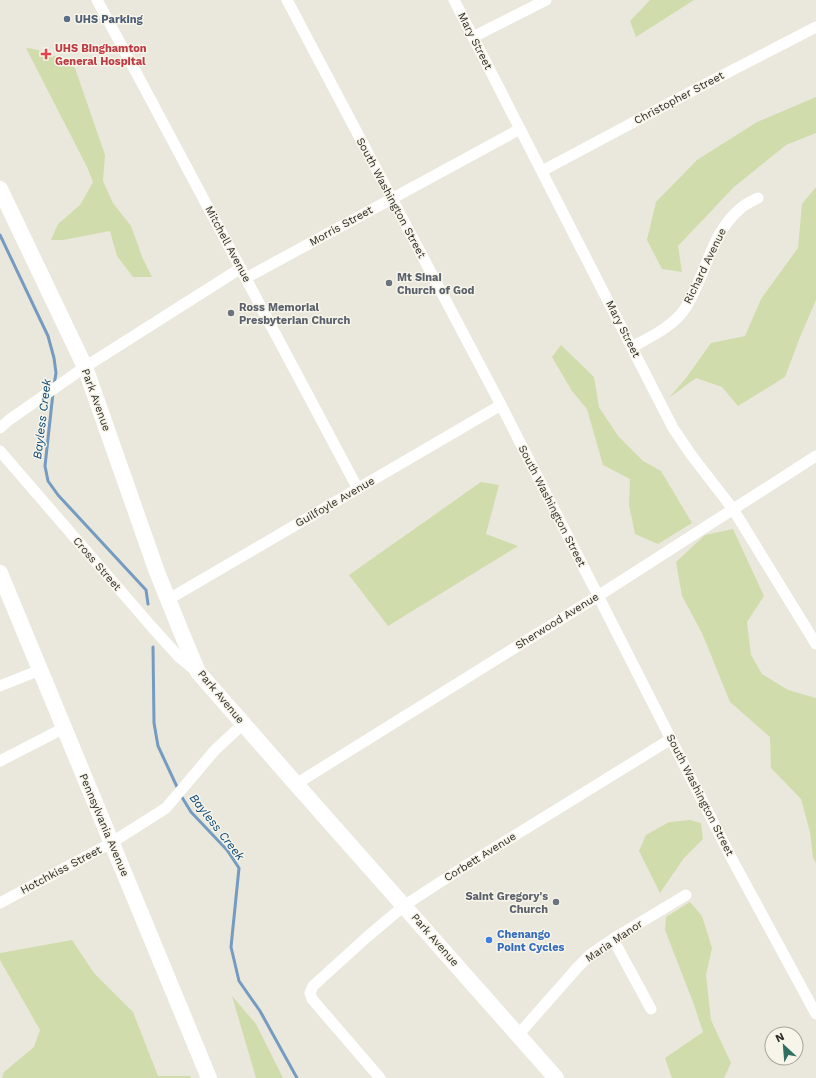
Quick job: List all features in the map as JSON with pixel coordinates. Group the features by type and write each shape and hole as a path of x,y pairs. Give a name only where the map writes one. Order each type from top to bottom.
{"street":[{"name":"Mitchell Avenue","path":"97,0 358,489"},
{"name":"South Washington Street","path":"287,0 501,405 733,861 815,1008"},
{"name":"Mary Street","path":"454,0 673,428 692,456 733,509 816,644"},
{"path":"473,37 546,0"},
{"name":"Christopher Street","path":"542,171 816,27"},
{"name":"Morris Street","path":"0,428 6,422 85,367 244,273 392,199 520,129"},
{"name":"Park Avenue","path":"0,189 85,367 157,572 198,672 556,1078"},
{"name":"Richard Avenue","path":"632,347 657,333 678,317 685,309 700,280 712,248 720,233 730,218 741,208 758,198"},
{"name":"Guilfoyle Avenue","path":"169,599 501,405"},
{"name":"Cross Street","path":"0,451 151,626 179,656 198,672"},
{"name":"Sherwood Avenue","path":"296,784 598,596 816,456"},
{"name":"Pennsylvania Avenue","path":"0,573 209,1078"},
{"path":"0,686 40,670"},
{"name":"Hotchkiss Street","path":"0,903 111,843 166,808 215,750 243,724"},
{"path":"0,761 64,728"},
{"name":"Corbett Avenue","path":"380,1078 312,999 310,993 313,986 404,905 670,739"},
{"name":"Maria Manor","path":"518,1035 591,954 686,895"},
{"path":"614,939 651,1009"}],"green space":[{"path":"650,0 694,0 636,37 630,21"},
{"path":"26,48 39,50 52,55 75,68 105,155 103,181 113,203 131,226 143,259 152,277 133,277 117,256 110,231 63,240 51,240 58,224 80,205 93,182 87,167"},
{"path":"816,97 816,133 786,145 734,187 678,246 682,272 662,269 647,240 656,202 697,160 757,122"},
{"path":"816,187 816,300 785,377 738,406 722,387 696,378 669,398 686,378 711,343 745,336 761,299 798,248 802,204"},
{"path":"561,345 594,377 599,407 618,436 643,461 661,471 692,523 658,544 635,534 629,505 630,479 603,465 587,409 572,391 552,357"},
{"path":"481,482 499,485 486,534 518,546 388,626 349,575"},
{"path":"733,529 764,596 747,622 751,655 762,674 788,690 816,698 816,863 813,858 810,832 801,799 771,768 770,737 730,702 702,633 682,596 676,562 705,535"},
{"path":"690,820 701,823 703,839 684,858 660,893 639,851 646,835 669,822"},
{"path":"690,902 702,916 712,948 706,975 711,1020 731,1063 724,1078 672,1078 665,1058 703,1032 665,930 666,917"},
{"path":"72,940 94,973 133,1012 158,1076 190,1076 191,1078 2,1078 4,1072 34,1047 40,1030 0,960 0,953"},
{"path":"232,996 256,1024 283,1078 256,1078"}],"waterway":[{"name":"Bayless Creek","path":"0,235 48,336 54,358 56,373 54,385"},
{"name":"Bayless Creek","path":"53,393 45,466 48,481 58,495 146,590 148,604"},
{"name":"Bayless Creek","path":"153,647 154,723 158,746 178,789"},
{"name":"Bayless Creek","path":"180,794 191,812 227,850 239,868 231,947 239,981 260,1011 297,1078"}],"place":[{"name":"UHS Parking","path":"67,19"},
{"name":"UHS Binghamton General Hospital","path":"46,54"},
{"name":"Mt Sinai Church of God","path":"389,283"},
{"name":"Ross Memorial Presbyterian Church","path":"231,313"},
{"name":"Saint Gregory's Church","path":"556,902"},
{"name":"Chenango Point Cycles","path":"489,940"}]}
